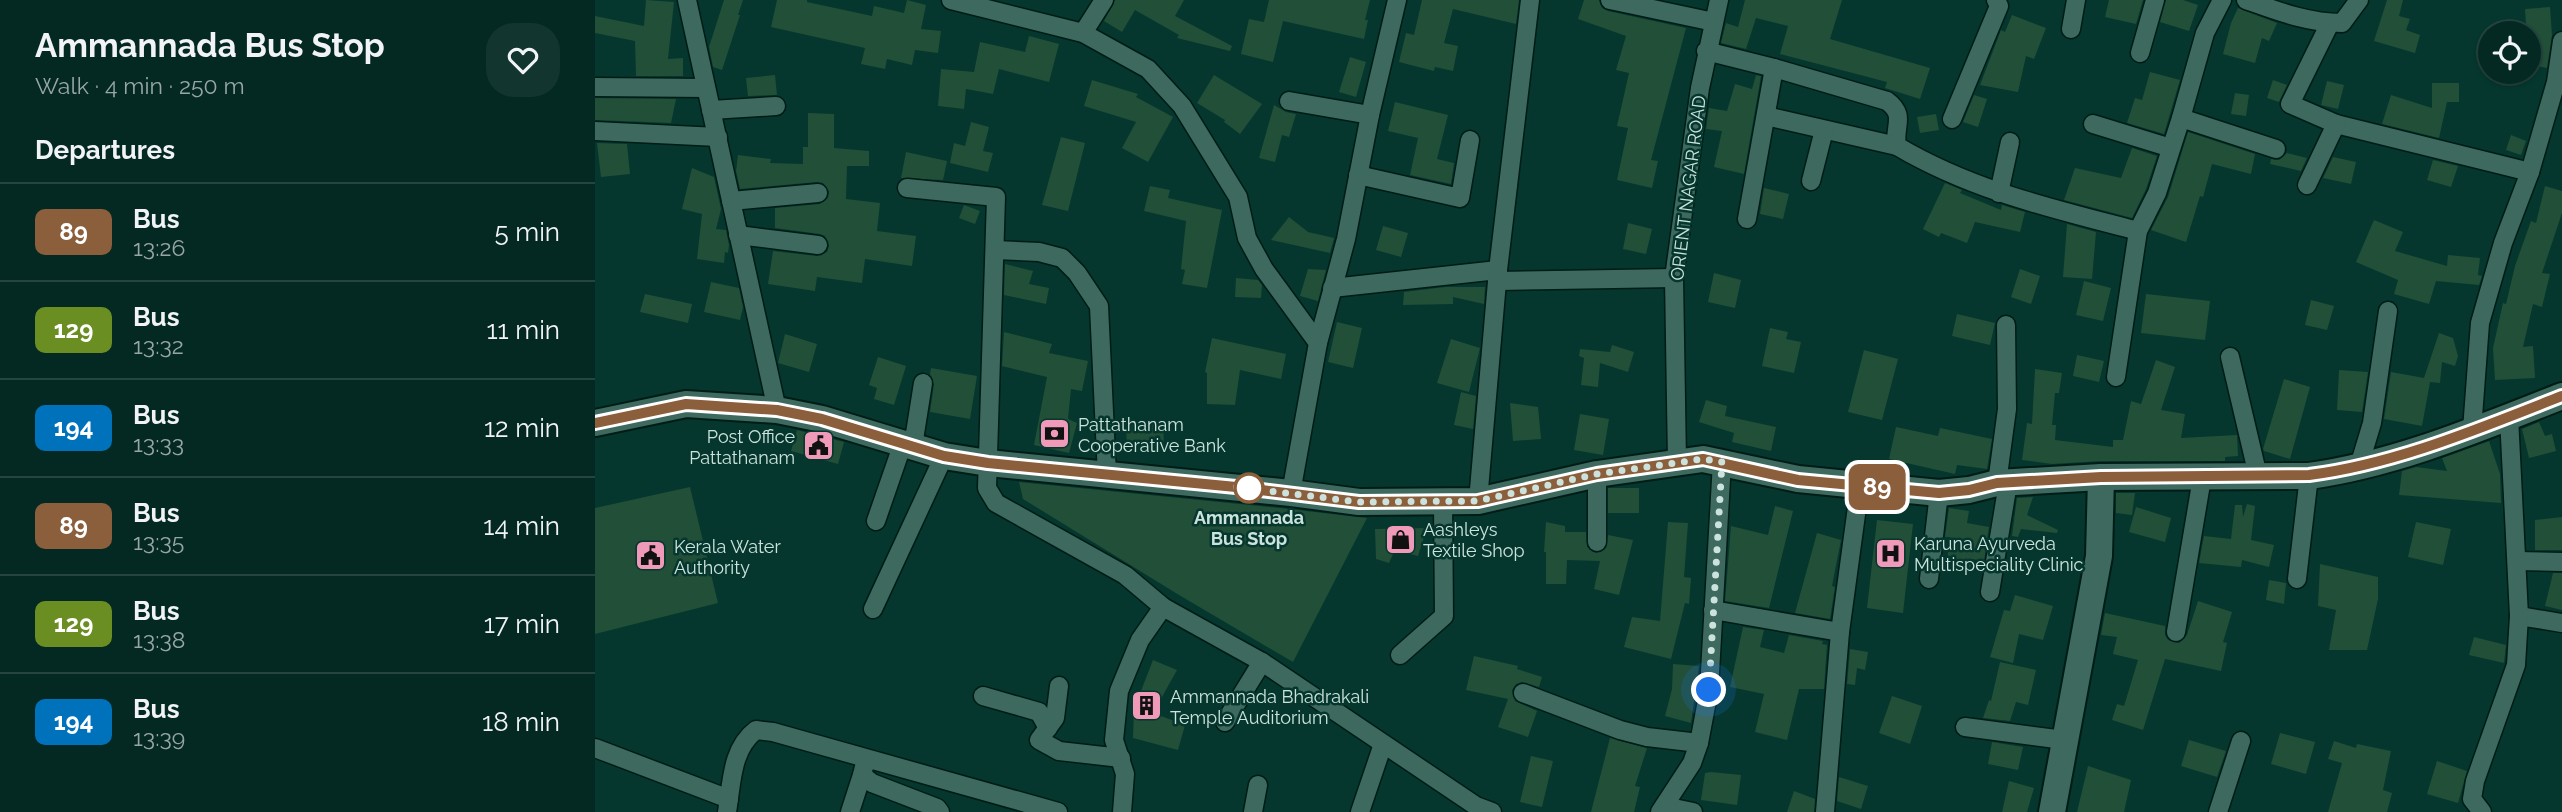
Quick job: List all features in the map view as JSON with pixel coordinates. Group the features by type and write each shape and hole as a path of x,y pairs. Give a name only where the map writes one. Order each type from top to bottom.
{"main road":[{"path":"595,423 686,404 777,410 822,419 944,456 988,463 1107,476 1154,478 1359,502 1443,502 1478,501 1597,474 1703,459 1798,480 1939,493 2002,483 2101,477 2309,475 2336,472 2423,449 2562,396"},
{"path":"2052,812 2099,556 2101,477"}],"street":[{"path":"687,0 777,410"},
{"path":"1083,33 1104,0"},
{"path":"1291,493 1318,343 1346,239 1370,115 1397,0"},
{"path":"1478,501 1498,276 1530,0"},
{"path":"1610,0 1714,22"},
{"name":"ORIENT NAGAR ROAD","path":"1677,462 1674,278 1706,51 1719,0"},
{"path":"1951,119 1999,6 1996,0"},
{"path":"2071,29 2076,0"},
{"path":"2140,52 2155,0"},
{"path":"2116,377 2139,231 2157,193 2182,118 2205,33 2221,0"},
{"path":"2246,0 2290,15 2330,23 2342,23 2359,0"},
{"path":"959,1 1083,33 1148,69 1182,106 1238,197 1247,238 1264,269 1318,343"},
{"path":"2330,23 2290,104 2336,124 2530,172"},
{"path":"2472,430 2480,323 2503,243 2559,83 2562,41"},
{"path":"1706,51 1887,101 1895,107 1899,117 1896,146"},
{"path":"1747,219 1774,68"},
{"path":"595,87 706,88"},
{"path":"1289,101 1370,115"},
{"path":"711,110 776,106"},
{"path":"1766,116 1896,146 1979,187 2139,231"},
{"path":"2182,118 2276,149"},
{"path":"2093,124 2171,148"},
{"path":"2307,186 2336,124"},
{"path":"1811,181 1824,130"},
{"path":"595,131 718,137"},
{"path":"1358,175 1460,198 1470,141"},
{"path":"1999,193 2010,142"},
{"path":"907,188 996,197 987,488 996,503 1125,575 1163,607 1262,662 1476,806 1492,812"},
{"path":"731,201 818,193"},
{"path":"738,235 818,245"},
{"path":"995,250 1039,252 1062,258 1077,272 1099,306 1107,476"},
{"path":"1332,288 1498,276 1674,278"},
{"path":"2359,466 2372,423 2388,311"},
{"path":"1990,592 2007,409 2006,325"},
{"path":"2229,357 2258,475"},
{"path":"876,521 908,445 923,383"},
{"path":"2482,812 2472,799 2475,781 2516,665 2519,616 2509,417"},
{"path":"873,609 944,456"},
{"path":"1693,812 1662,809 1692,763 1699,743 1709,690 1722,462"},
{"path":"1597,474 1597,542"},
{"path":"2297,579 2309,475"},
{"path":"2176,632 2202,478"},
{"path":"1825,812 1840,632 1860,485"},
{"path":"1929,579 1939,493"},
{"path":"1400,655 1444,616 1443,502"},
{"path":"2517,561 2562,562"},
{"path":"1122,812 1125,774 1114,740 1119,691 1140,640 1163,607"},
{"path":"1713,610 1840,632"},
{"path":"2519,616 2562,623"},
{"path":"1225,722 1262,662"},
{"path":"1059,686 1055,718 1038,740 1059,751 1121,758"},
{"path":"1523,694 1619,730 1647,737 1699,743"},
{"path":"983,696 1039,712 1048,728"},
{"path":"1965,727 2064,740"},
{"path":"595,748 728,806 733,770 744,739 756,730 773,732 864,767 1058,812"},
{"path":"2218,812 2241,741"},
{"path":"1360,812 1383,744"},
{"path":"849,812 864,767"},
{"path":"864,767 872,783 937,808 940,812"},
{"path":"1253,812 1258,785"}],"building":[{"path":"646,0 674,2 668,59 683,58 683,76 636,76 635,41 595,33 595,16 644,26"},
{"path":"724,0 743,0 722,70 713,67 709,47"},
{"path":"777,0 807,0 872,16 874,6 904,13 907,0 926,5 921,29 941,31 938,53 915,50 912,65 887,59 885,69 861,64 865,48 771,27"},
{"path":"1115,0 1184,0 1175,16 1232,46 1230,51 1177,38 1179,35 1135,10 1122,32 1104,21"},
{"path":"1269,0 1370,0 1364,39 1283,21 1273,62 1241,54 1249,19 1264,22"},
{"path":"1422,0 1519,0 1516,24 1453,9 1444,43 1458,46 1453,71 1435,67 1434,71 1399,62 1406,33 1414,35"},
{"path":"1584,0 1599,0 1602,8 1608,11 1686,28 1651,160 1658,161 1652,188 1617,180 1628,128 1617,126 1629,73 1616,70 1626,36 1578,19"},
{"path":"1745,0 1842,0 1830,39 1930,68 1920,99 1885,88 1887,82 1780,54 1788,26 1756,18 1746,49 1721,43 1726,23 1738,27"},
{"path":"2109,0 2143,0 2136,24 2105,17"},
{"path":"2166,0 2183,0 2198,5 2189,31 2160,22"},
{"path":"2387,0 2403,0 2399,16 2410,19 2406,30 2420,35 2415,53 2374,41"},
{"path":"2550,7 2552,35 2547,68 2541,67 2541,21 2526,21 2525,9"},
{"path":"2238,8 2277,23 2269,41 2262,38 2255,63 2223,54"},
{"path":"2012,15 2046,28 2034,59 2026,56 2018,92 1980,85 2001,30 2005,32"},
{"path":"1029,36 1059,44 1049,82 999,69 993,94 966,89 964,109 938,106 941,69 974,72 980,42 1025,52"},
{"path":"1350,57 1366,62 1356,97 1339,92"},
{"path":"2150,72 2180,80 2164,134 2127,123 2135,98 2142,100"},
{"path":"775,75 777,95 748,96 746,78"},
{"path":"1214,75 1262,104 1240,134 1224,122 1225,120 1197,103"},
{"path":"1756,75 1761,76 1744,174 1714,167 1722,131 1706,129 1709,108 1727,111 1735,84 1752,89"},
{"path":"1092,80 1138,94 1136,97 1173,117 1148,162 1122,148 1136,122 1084,106"},
{"path":"2273,80 2287,85 2279,102 2267,98"},
{"path":"2327,81 2344,85 2338,109 2321,105"},
{"path":"2432,83 2459,83 2459,102 2447,102 2439,138 2382,124 2391,95 2432,108"},
{"path":"2235,93 2249,95 2246,116 2231,114"},
{"path":"1974,95 1987,99 1978,127 1963,122"},
{"path":"595,98 676,99 671,123 595,120"},
{"path":"1395,102 1448,115 1437,159 1454,163 1451,184 1410,175 1418,138 1388,131"},
{"path":"1274,105 1296,114 1289,137 1282,135 1275,162 1259,158"},
{"path":"808,113 834,114 834,148 869,151 869,166 847,166 846,199 880,203 877,231 916,236 912,266 865,259 862,283 817,277 815,291 768,284 773,251 817,256 827,252 829,246 825,236 820,234 775,228 775,208 820,204 828,198 829,191 823,183 817,182 740,189 736,171 738,155 771,159 770,163 803,164 803,147 808,147"},
{"path":"1936,114 1939,130 1920,133 1917,117"},
{"path":"971,122 989,127 983,151 993,153 988,172 950,163 954,143 965,146"},
{"path":"2188,132 2255,154 2251,174 2212,164 2186,242 2151,230 2168,197"},
{"path":"2511,135 2526,141 2521,155 2506,150"},
{"path":"1061,137 1085,143 1068,211 1042,205"},
{"path":"597,143 627,144 630,174 601,177"},
{"path":"2132,148 2157,156 2146,189 2132,218 2064,200 2075,168 2121,178"},
{"path":"906,152 947,161 943,180 901,178"},
{"path":"2287,153 2307,158 2301,171 2270,164 2271,159 2279,160"},
{"path":"2333,157 2356,162 2351,184 2323,178"},
{"path":"2433,160 2458,166 2451,187 2427,180"},
{"path":"692,168 714,177 721,209 716,229 726,230 729,245 724,263 697,259 702,214 682,209"},
{"path":"1945,183 1962,190 1960,193 2001,210 2002,205 2025,212 2020,232 1975,222 1967,243 1941,233 1939,237 1923,229"},
{"path":"1150,186 1170,190 1168,198 1222,210 1207,288 1182,284 1185,270 1181,269 1186,221 1144,211"},
{"path":"2545,186 2562,191 2562,213 2542,273 2550,274 2542,307 2533,304 2523,347 2533,346 2535,378 2495,380 2493,348 2503,303 2506,304 2515,266 2531,221 2536,223"},
{"path":"1764,188 1789,194 1783,219 1760,214"},
{"path":"964,205 980,211 975,224 959,218"},
{"path":"1289,217 1308,232 1334,238 1330,253 1271,240"},
{"path":"2374,220 2403,232 2395,251 2447,266 2448,255 2480,258 2478,275 2482,276 2479,285 2436,281 2429,304 2394,294 2398,280 2356,262"},
{"path":"1628,223 1652,229 1646,254 1623,249"},
{"path":"2067,224 2096,232 2092,279 2063,277"},
{"path":"1383,226 1408,233 1401,257 1376,250"},
{"path":"1005,264 1033,271 1029,284 1049,288 1046,304 1004,295"},
{"path":"1308,269 1326,270 1318,301 1300,296"},
{"path":"2020,269 2040,276 2031,304 2011,297"},
{"path":"1714,273 1741,280 1735,308 1708,302"},
{"path":"1236,278 1258,280 1262,285 1261,298 1235,297"},
{"path":"2084,281 2111,288 2103,321 2076,315"},
{"path":"711,282 739,288 743,307 740,320 704,312"},
{"path":"1445,287 1485,287 1484,304 1453,297 1453,304 1403,305 1404,292"},
{"path":"645,294 692,304 688,323 640,312"},
{"path":"2146,294 2210,301 2205,340 2141,333"},
{"path":"2311,300 2334,306 2327,330 2305,325"},
{"path":"1957,314 1995,323 1990,345 1952,336"},
{"path":"1337,322 1362,328 1353,368 1328,362"},
{"path":"1770,328 1788,332 1786,339 1801,342 1794,373 1762,366"},
{"path":"1004,332 1052,344 1049,353 1088,361 1082,391 1071,389 1068,419 1077,423 1069,453 1034,445 1047,377 1002,366"},
{"path":"2439,333 2453,338 2458,356 2455,366 2442,362 2440,383 2430,382 2422,426 2384,419 2391,372 2424,378"},
{"path":"785,334 817,344 809,372 778,363"},
{"path":"1212,338 1286,354 1281,379 1240,370 1235,405 1207,404 1205,372"},
{"path":"1451,339 1480,348 1469,392 1437,383"},
{"path":"1612,345 1634,352 1628,372 1600,363 1598,387 1581,385 1584,358 1579,356 1580,349 1610,352"},
{"path":"1864,350 1898,359 1882,420 1848,412"},
{"path":"2077,355 2104,361 2099,382 2073,376"},
{"path":"878,357 906,366 894,405 874,399 877,388 869,385"},
{"path":"2156,360 2175,367 2161,410 2185,414 2181,438 2237,435 2238,456 2225,457 2225,461 2101,461 2052,464 2022,460 2027,423 2032,424 2035,369 2062,373 2059,393 2055,393 2052,425 2056,425 2055,440 2113,447 2113,440 2123,440 2131,401 2141,404"},
{"path":"931,368 977,376 970,419 930,412 934,384"},
{"path":"2339,370 2368,372 2362,412 2337,410"},
{"path":"2284,379 2310,387 2290,459 2263,449"},
{"path":"1461,392 1476,396 1473,429 1454,425"},
{"path":"1706,400 1727,406 1725,416 1776,427 1771,451 1732,442 1734,433 1699,422"},
{"path":"1510,403 1538,407 1541,439 1513,441"},
{"path":"1580,414 1609,419 1603,455 1574,450"},
{"path":"2539,422 2545,436 2552,434 2556,451 2529,458 2522,429"},
{"path":"1163,423 1164,446 1127,448 1126,424"},
{"path":"1896,427 1938,436 1940,428 1992,439 1987,469 1957,465 1955,474 1889,459"},
{"name":"Post Office Pattathanam","path":"797,430 844,442 838,464 791,451"},
{"path":"2489,441 2500,474 2501,503 2399,495 2402,471 2416,467 2447,471 2442,458"},
{"path":"1019,482 1367,518 1293,662 1023,499"},
{"name":"Kerala Water Authority","path":"690,487 718,603 595,634 595,508"},
{"path":"1608,488 1639,488 1639,513 1608,513"},
{"path":"2116,493 2135,493 2132,515 2116,513"},
{"path":"2033,497 2027,515 2058,530 2057,533 2021,529 2018,537 2012,536 2017,498"},
{"path":"2247,504 2255,506 2251,540 2274,545 2269,567 2242,560 2241,567 2199,563 2204,536 2231,539 2235,505 2242,505 2243,517"},
{"path":"1775,506 1793,511 1769,608 1725,601 1731,526 1768,535"},
{"path":"2136,507 2171,518 2165,542 2129,532"},
{"path":"1949,508 1969,511 1967,523 1989,527 1984,561 1972,559 1970,572 1946,569 1950,537 1945,537"},
{"path":"2562,517 2562,550 2535,550 2535,520"},
{"path":"1877,520 1913,524 1903,613 1867,608"},
{"path":"1546,522 1565,526 1565,532 1586,532 1587,547 1596,553 1606,548 1608,535 1633,540 1619,595 1594,589 1600,561 1567,560 1566,584 1546,584"},
{"path":"1668,522 1688,523 1684,577 1691,578 1689,604 1685,603 1671,659 1624,647 1632,617 1660,621"},
{"path":"2416,522 2451,529 2443,565 2408,557"},
{"name":"Aashleys Textile Shop","path":"1427,528 1418,556 1395,550 1389,563 1376,559 1375,529"},
{"path":"1817,533 1841,540 1832,586 1835,587 1830,619 1795,613"},
{"path":"2320,564 2378,577 2378,599 2367,650 2329,650 2336,610 2318,606"},
{"path":"2553,573 2562,573 2562,610 2545,606"},
{"path":"2269,580 2286,583 2284,604 2266,600"},
{"path":"2015,595 2053,606 2043,640 2019,634 2013,663 1990,657 2004,610 2010,611"},
{"path":"2198,601 2232,612 2223,642 2227,643 2221,671 2165,659 2143,730 2112,720 2117,704 2124,706 2138,660 2113,654 2117,637 2101,635 2105,613 2165,626 2168,640 2179,643 2187,635"},
{"path":"1743,627 1764,630 1760,647 1784,653 1789,635 1823,641 1822,644 1827,645 1824,689 1799,689 1787,740 1755,732 1764,694 1730,687"},
{"path":"2474,637 2506,645 2504,663 2469,655"},
{"path":"1850,649 1868,652 1865,670 1857,668 1855,685 1847,684"},
{"path":"1474,656 1518,666 1517,669 1542,677 1539,687 1522,682 1516,684 1512,690 1515,701 1537,711 1528,737 1498,727 1508,699 1466,690"},
{"name":"Ammannada Bhadrakali Temple Auditorium","path":"1153,660 1177,670 1153,713 1185,725 1178,750 1133,738 1134,709"},
{"path":"2000,662 2036,670 2028,705 2016,702 2010,721 1983,718 1989,700 1991,701"},
{"path":"1673,664 1699,666 1691,723 1665,716 1672,689"},
{"path":"1892,696 1922,706 1910,744 1879,733"},
{"path":"2280,733 2315,742 2306,774 2271,764"},
{"path":"1610,738 1647,748 1635,786 1640,787 1634,812 1591,812"},
{"path":"2189,740 2226,751 2217,777 2181,766"},
{"path":"2334,741 2356,748 2357,744 2391,751 2383,790 2392,793 2387,812 2328,812 2342,763 2328,759"},
{"path":"1992,742 2023,747 2018,770 1988,764"},
{"path":"1531,756 1553,761 1542,807 1520,802"},
{"path":"2437,761 2467,771 2458,803 2427,794"},
{"path":"2088,766 2131,780 2124,812 2077,812"},
{"path":"1705,773 1741,775 1737,805 1701,800"},
{"path":"1839,777 1868,786 1861,809 1837,801"},
{"path":"2009,781 2034,788 2027,812 2002,812"},
{"path":"1794,791 1815,799 1814,812 1787,812"}],"bus line":[{"name":"89","path":"595,423 686,404 777,410 822,419 944,456 988,463 1107,476 1154,478 1359,502 1478,501 1597,474 1703,459 1798,480 1939,493 1969,490 1997,483 2101,477 2309,475 2336,472 2423,449 2562,396"}],"place":[{"name":"Pattathanam Cooperative Bank","path":"1055,434"},
{"name":"Post Office Pattathanam","path":"818,446"},
{"name":"Ammannada Bus Stop","path":"1249,488"},
{"name":"Aashleys Textile Shop","path":"1400,539"},
{"name":"Karuna Ayurveda Multispeciality Clinic","path":"1891,553"},
{"name":"Kerala Water Authority","path":"651,556"},
{"name":"Ammannada Bhadrakali Temple Auditorium","path":"1147,706"}],"route":[{"path":"1249,488 1236,487 1359,502 1478,501 1597,474 1703,459 1722,462 1709,690"}]}
